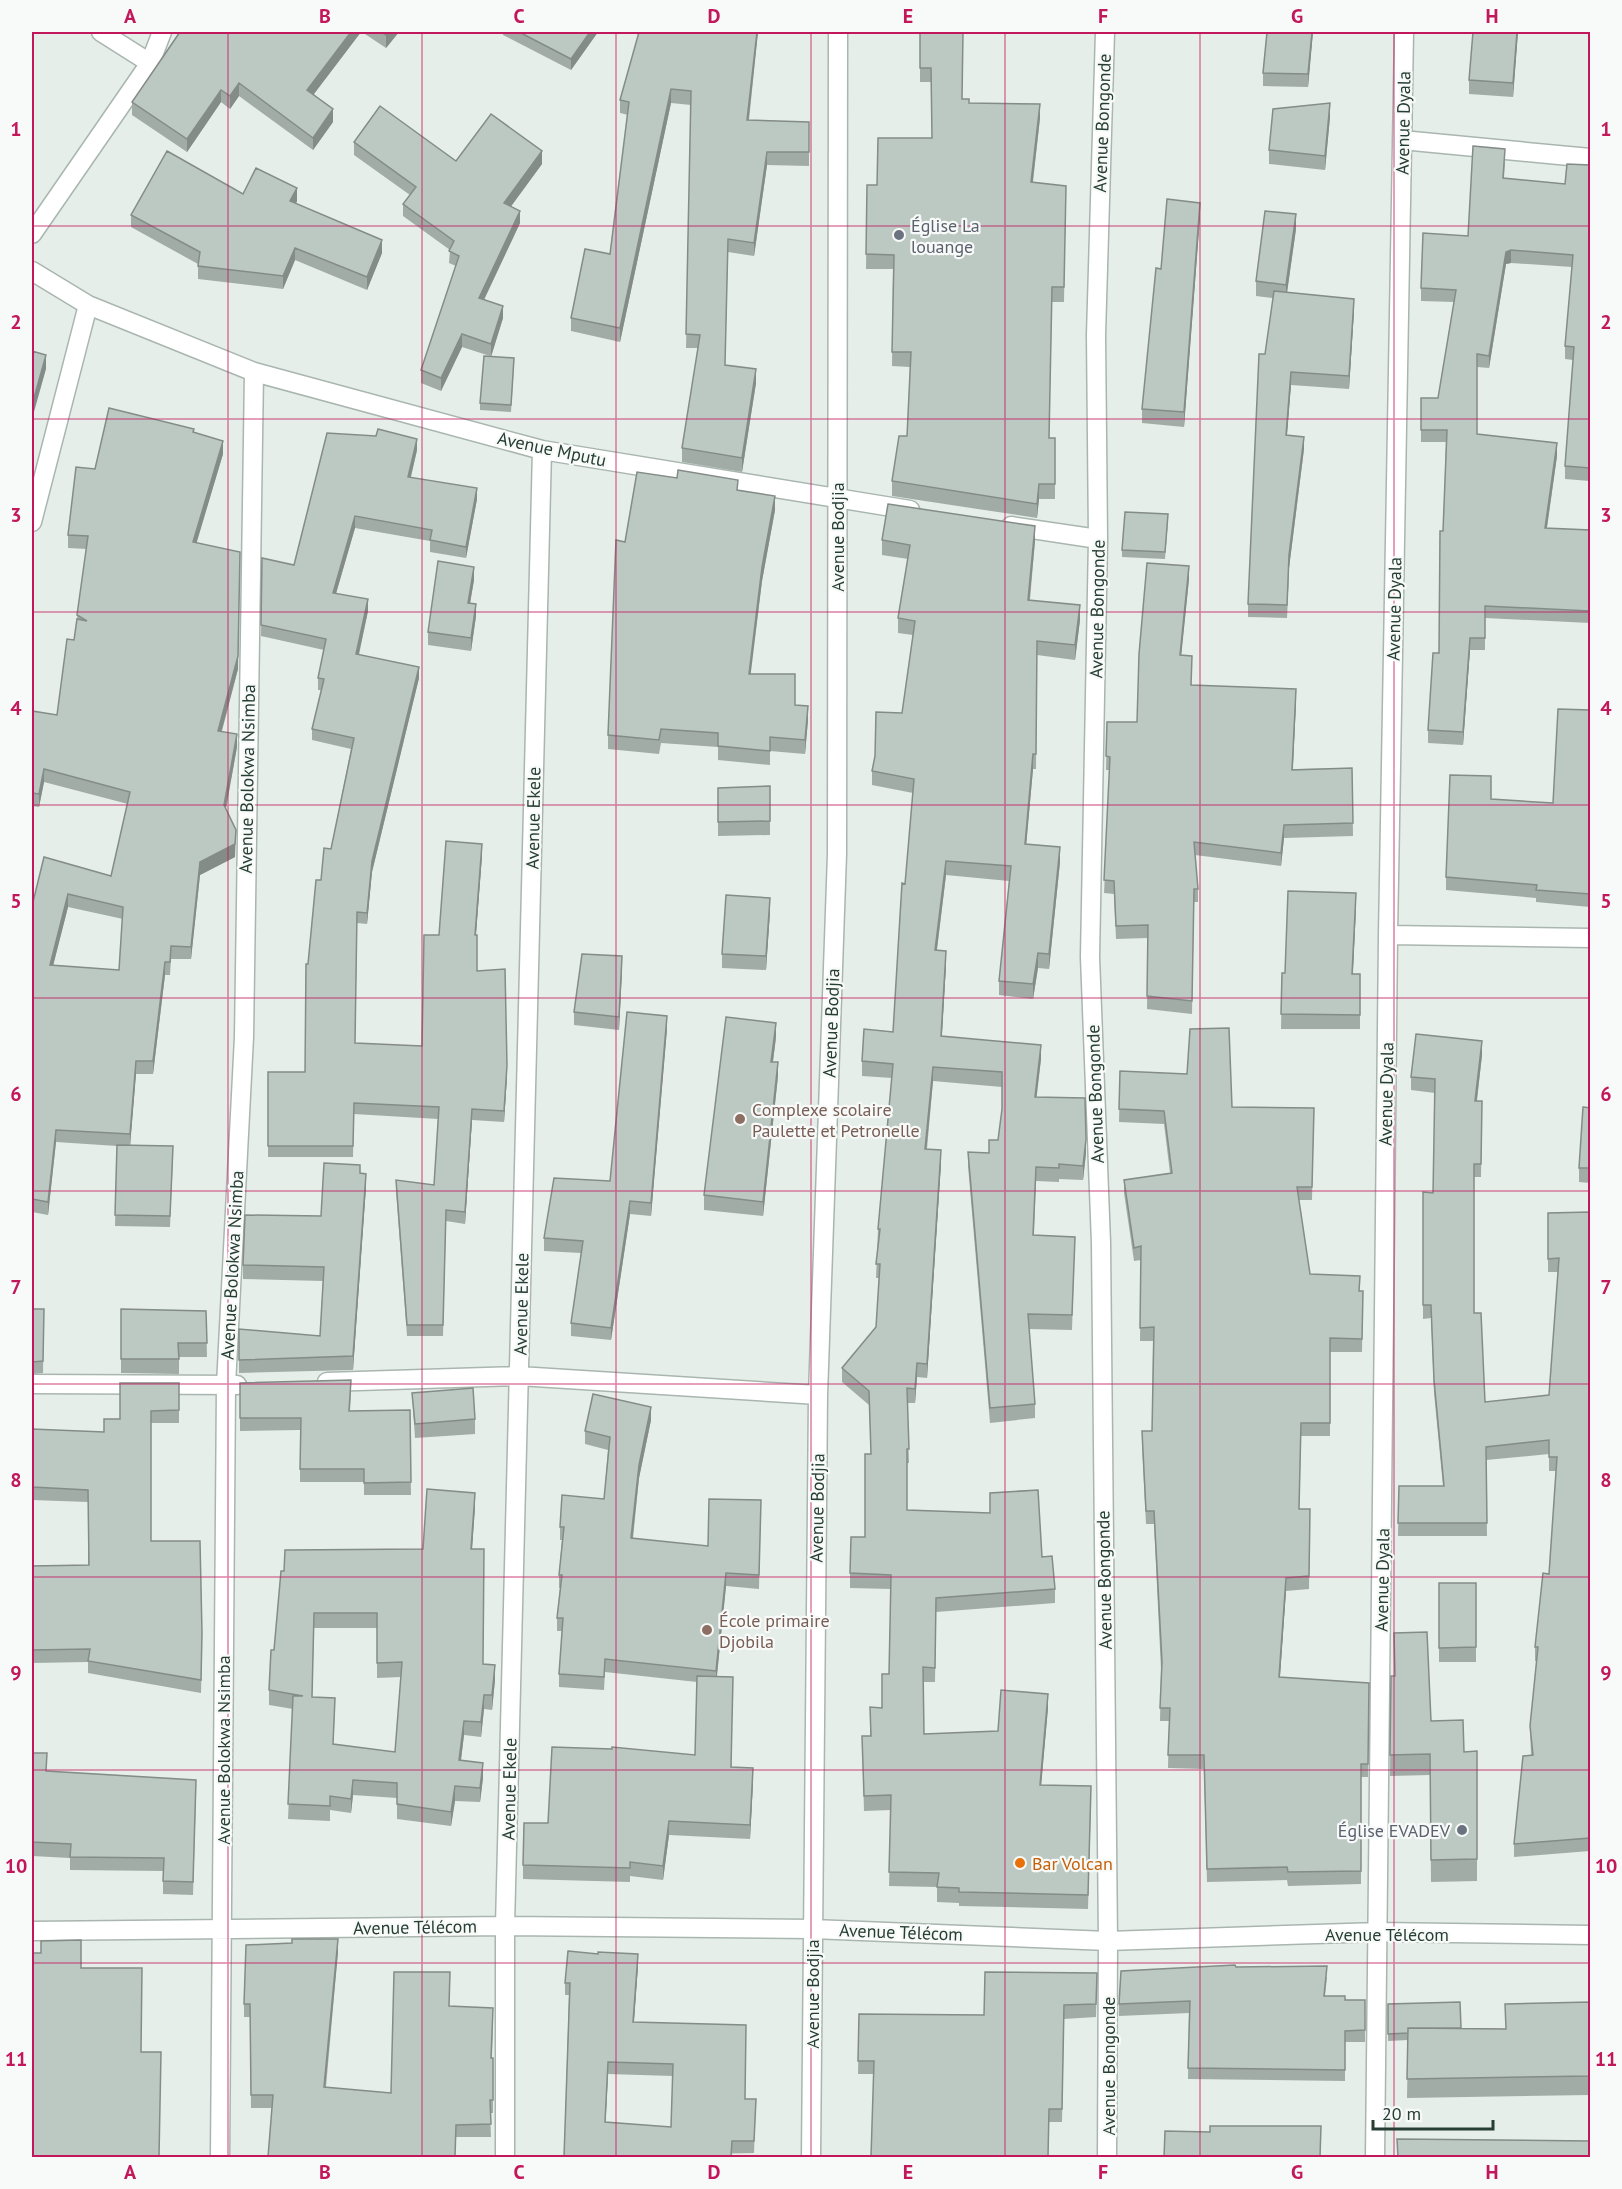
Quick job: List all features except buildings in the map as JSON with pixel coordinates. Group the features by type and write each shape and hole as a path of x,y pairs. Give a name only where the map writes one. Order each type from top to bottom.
{"street":[{"path":"101,32 150,63"},
{"path":"32,234 150,63 162,32"},
{"name":"Avenue Bodjia","path":"811,2157 818,1395 837,855 838,32"},
{"name":"Avenue Bongonde","path":"1105,32 1096,335 1098,539 1090,957 1101,1243 1108,1941 1107,2157"},
{"name":"Avenue Dyala","path":"1376,2157 1388,935 1404,32"},
{"path":"1402,140 1590,158"},
{"name":"Avenue Mputu","path":"32,271 88,305 254,372 542,450 932,513"},
{"path":"32,522 88,305"},
{"name":"Avenue Bolokwa Nsimba","path":"220,2157 226,1385 244,1037 254,372"},
{"name":"Avenue Ekele","path":"506,2157 505,1926 542,450"},
{"path":"991,523 1098,539"},
{"path":"1388,935 1590,938"},
{"path":"308,1383 519,1376 818,1395"},
{"path":"32,1384 249,1384"},
{"name":"Avenue Télécom","path":"32,1931 505,1926 812,1929 1108,1941 1378,1932 1590,1935"}],"place":[{"name":"Église La louange","path":"899,235"},
{"name":"Complexe scolaire Paulette et Petronelle","path":"740,1119"},
{"name":"École primaire Djobila","path":"707,1630"},
{"name":"Église EVADEV","path":"1462,1830"},
{"name":"Bar Volcan","path":"1020,1863"}]}
